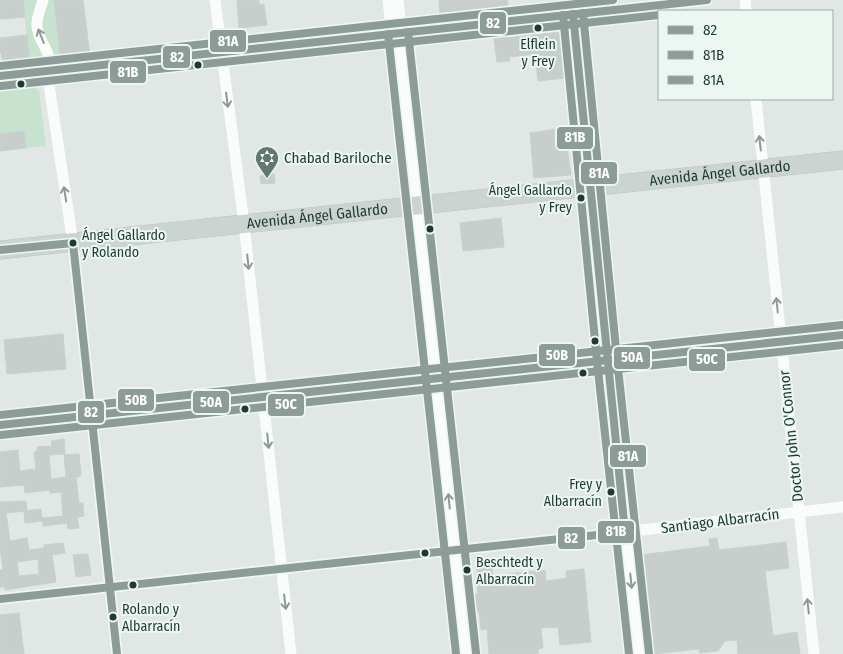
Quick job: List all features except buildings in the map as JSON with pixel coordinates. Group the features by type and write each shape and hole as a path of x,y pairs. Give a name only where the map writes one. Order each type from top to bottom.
{"main road":[{"name":"Avenida Ángel Gallardo","path":"0,250 843,160"}],"street":[{"path":"43,0 37,26 48,54 46,72 72,243 117,654"},
{"path":"215,0 244,224 291,654"},
{"path":"388,0 390,19 398,33"},
{"path":"398,0 400,18 398,33 466,654"},
{"path":"571,0 639,654"},
{"path":"0,76 707,0"},
{"name":"Doctor John O'Connor","path":"756,100 814,654"},
{"path":"0,425 843,335"},
{"name":"Santiago Albarracín","path":"0,599 843,508"}],"green space":[{"path":"23,0 54,0 60,52 66,59 23,63 29,56"},
{"path":"31,85 39,90 46,146 26,148 24,131 0,134 0,88"}],"transit line":[{"name":"81A","path":"0,66 613,0"},
{"name":"82","path":"0,76 707,0"},
{"name":"81A","path":"583,13 617,359 649,653"},
{"name":"82","path":"0,599 625,532 573,14"},
{"name":"81B","path":"563,15 597,361 629,654"},
{"name":"81B","path":"1,86 658,15"},
{"name":"81A","path":"408,32 476,653"},
{"name":"81B","path":"388,34 456,654"},
{"name":"82","path":"0,250 73,243 117,654"},
{"name":"50B","path":"0,415 842,325"},
{"name":"50A","path":"0,425 843,335"},
{"name":"50C","path":"1,435 843,345"}],"place":[{"name":"Elflein y Frey","path":"538,28"},
{"name":"Chabad Bariloche","path":"267,179"},
{"name":"Ángel Gallardo y Frey","path":"581,198"},
{"name":"Ángel Gallardo y Rolando","path":"73,243"},
{"name":"Frey y Albarracín","path":"611,492"},
{"name":"Beschtedt y Albarracín","path":"467,570"},
{"name":"Rolando y Albarracín","path":"113,617"}]}
